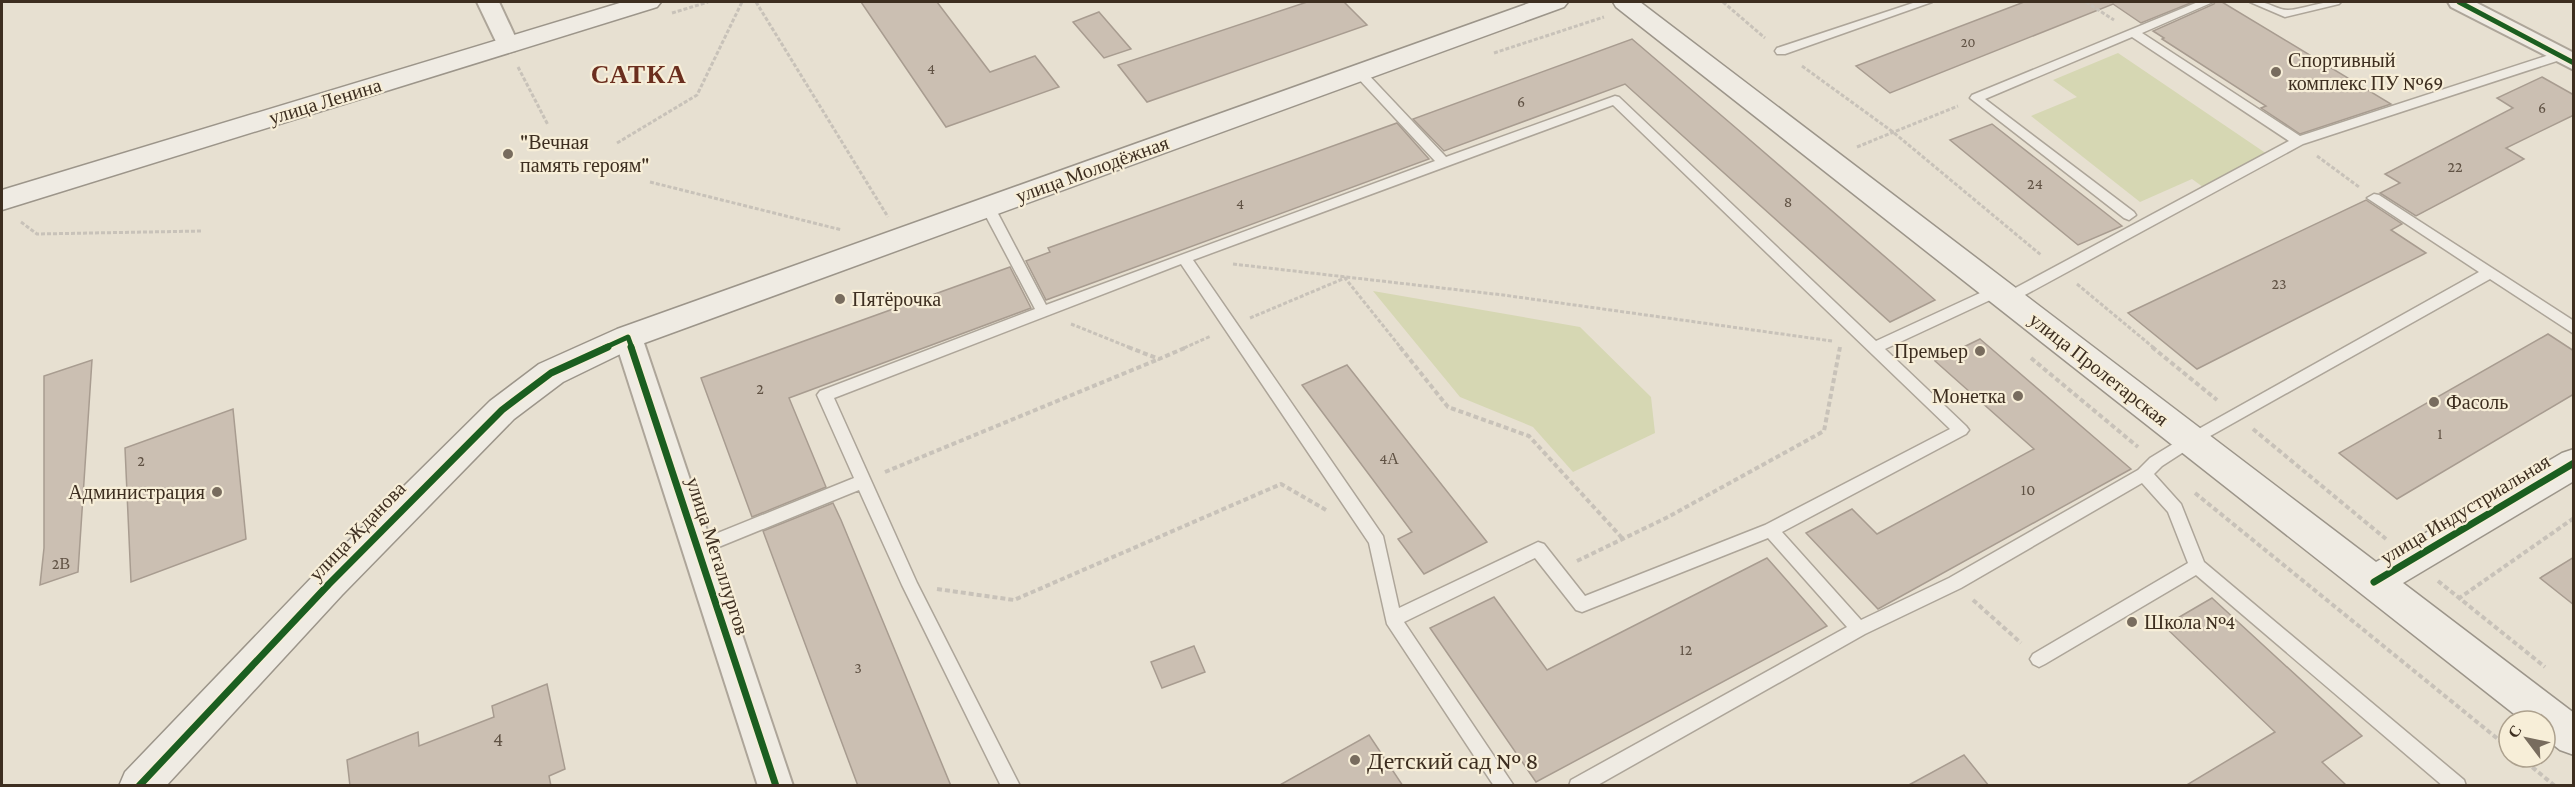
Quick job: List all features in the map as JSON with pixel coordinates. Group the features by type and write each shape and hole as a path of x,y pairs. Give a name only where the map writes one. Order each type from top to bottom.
{"main road":[{"name":"улица Ленина","path":"9,209 511,53 648,2"},
{"name":"улица Молодёжная","path":"628,337 1555,2"},
{"name":"улица Пролетарская","path":"1616,8 1827,158 2574,737"},
{"name":"улица Жданова","path":"139,786 329,584 502,410 551,373 628,337"},
{"name":"улица Индустриальная","path":"2374,582 2574,463"}],"street":[{"path":"488,2 511,53"},
{"path":"2459,2 2566,59"},
{"name":"улица Металлургов","path":"628,337 776,786"}],"lane":[{"path":"1781,51 1926,2"},
{"path":"2129,215 1976,98 2207,2"},
{"path":"2256,2 2285,14 2336,2"},
{"path":"2132,32 2298,141"},
{"path":"1875,347 2003,295 2298,141 2566,59"},
{"path":"1359,72 1445,164"},
{"path":"1011,786 910,585 825,395 1185,258 1615,100 1961,430 1771,530 1582,605 1538,549 1393,620"},
{"path":"2374,198 2574,329"},
{"path":"988,207 1043,312"},
{"path":"1185,258 1377,541 1393,620 1505,786"},
{"path":"1578,786 1859,630 1955,583 2144,474 2156,462 2191,440 2490,272"},
{"path":"2144,474 2175,509 2197,566 2457,786"},
{"path":"699,548 864,481"},
{"path":"1771,530 1859,630"},
{"path":"2039,659 2197,566"}],"path":[{"path":"617,143 697,95 742,2"},
{"path":"756,2 896,230 905,237"},
{"path":"1723,2 1781,51 1893,132"},
{"path":"2086,2 2132,32"},
{"path":"1487,56 1616,8"},
{"path":"511,53 548,126"},
{"path":"1827,158 1976,98"},
{"path":"2298,141 2374,198"},
{"path":"650,182 836,230 846,230"},
{"path":"9,209 37,234 202,231"},
{"path":"1185,258 1503,295 1841,342 1824,431 1577,562 1570,555"},
{"path":"864,481 1159,359 1345,278"},
{"path":"1345,278 1448,407 1528,436 1623,539"},
{"path":"1043,312 1159,359"},
{"path":"2022,351 2497,738"},
{"path":"910,585 1014,600 1281,484 1329,512"},
{"path":"2383,645 2424,621 2574,518"},
{"path":"1955,583 2039,659"},
{"path":"2534,769 2555,786"}],"green space":[{"path":"2118,53 2270,156 2203,187 2192,179 2140,202 2031,116 2077,97 2053,80"},
{"path":"1373,291 1580,327 1651,397 1655,433 1573,472 1533,427 1460,397"}],"building":[{"path":"861,2 937,2 990,72 1035,56 1059,87 946,127"},
{"path":"1307,2 1344,2 1367,25 1147,102 1118,65"},
{"path":"2024,2 2193,2 2141,23 2113,4 1890,93 1856,66"},
{"name":"Спортивный комплекс ПУ №69","path":"2215,2 2222,2 2391,104 2300,134 2261,108 2266,106 2153,31"},
{"path":"1099,12 1131,49 1104,58 1073,22"},
{"path":"1632,39 1935,300 1890,322 1625,84 1444,151 1413,119"},
{"path":"2542,77 2574,95 2574,115 2506,148 2524,159 2416,216 2380,193 2400,183 2385,174 2513,108 2497,98"},
{"path":"1397,123 1429,159 1046,300 1026,261 1050,252 1048,248"},
{"path":"1992,124 2122,226 2078,245 1950,140"},
{"path":"2366,200 2402,224 2391,230 2426,253 2197,369 2128,313"},
{"path":"1010,267 1031,308 789,398 826,487 752,517 701,378"},
{"path":"2548,334 2574,351 2574,394 2397,499 2339,453"},
{"path":"1980,339 2131,469 1878,609 1806,533 1852,509 1877,534 2034,449 1935,361"},
{"path":"92,360 78,572 40,585 44,548 44,376"},
{"path":"1347,365 1487,542 1424,574 1398,539 1412,532 1302,385"},
{"path":"233,409 246,539 131,582 125,448"},
{"path":"833,503 951,786 858,786 763,531"},
{"path":"2574,557 2574,605 2540,578"},
{"path":"1767,558 1827,626 1536,782 1430,628 1494,597 1547,670"},
{"path":"2212,598 2362,736 2322,762 2347,786 2185,786 2275,732 2164,626"},
{"path":"1194,646 1205,672 1162,688 1151,662"},
{"path":"547,684 565,769 549,776 551,786 350,786 347,760 418,732 419,746 494,717 492,706"},
{"name":"Детский сад № 8","path":"1369,735 1403,786 1278,786"},
{"path":"1964,755 1989,786 1907,786"}],"cycle path":[{"path":"2459,2 2574,63"},
{"path":"139,786 329,584 502,410 551,373 628,337 776,786"},
{"path":"2374,582 2574,463"}],"place":[{"name":"Спортивный комплекс ПУ №69","path":"2276,72"},
{"name":"\"Вечная память героям\"","path":"508,154"},
{"name":"Пятёрочка","path":"840,299"},
{"name":"Премьер","path":"1980,351"},
{"name":"Монетка","path":"2018,396"},
{"name":"Фасоль","path":"2434,402"},
{"name":"Администрация","path":"217,492"},
{"name":"Школа №4","path":"2132,622"},
{"name":"Детский сад № 8","path":"1355,760"}],"district":[{"name":"САТКА","path":"639,74"}]}
